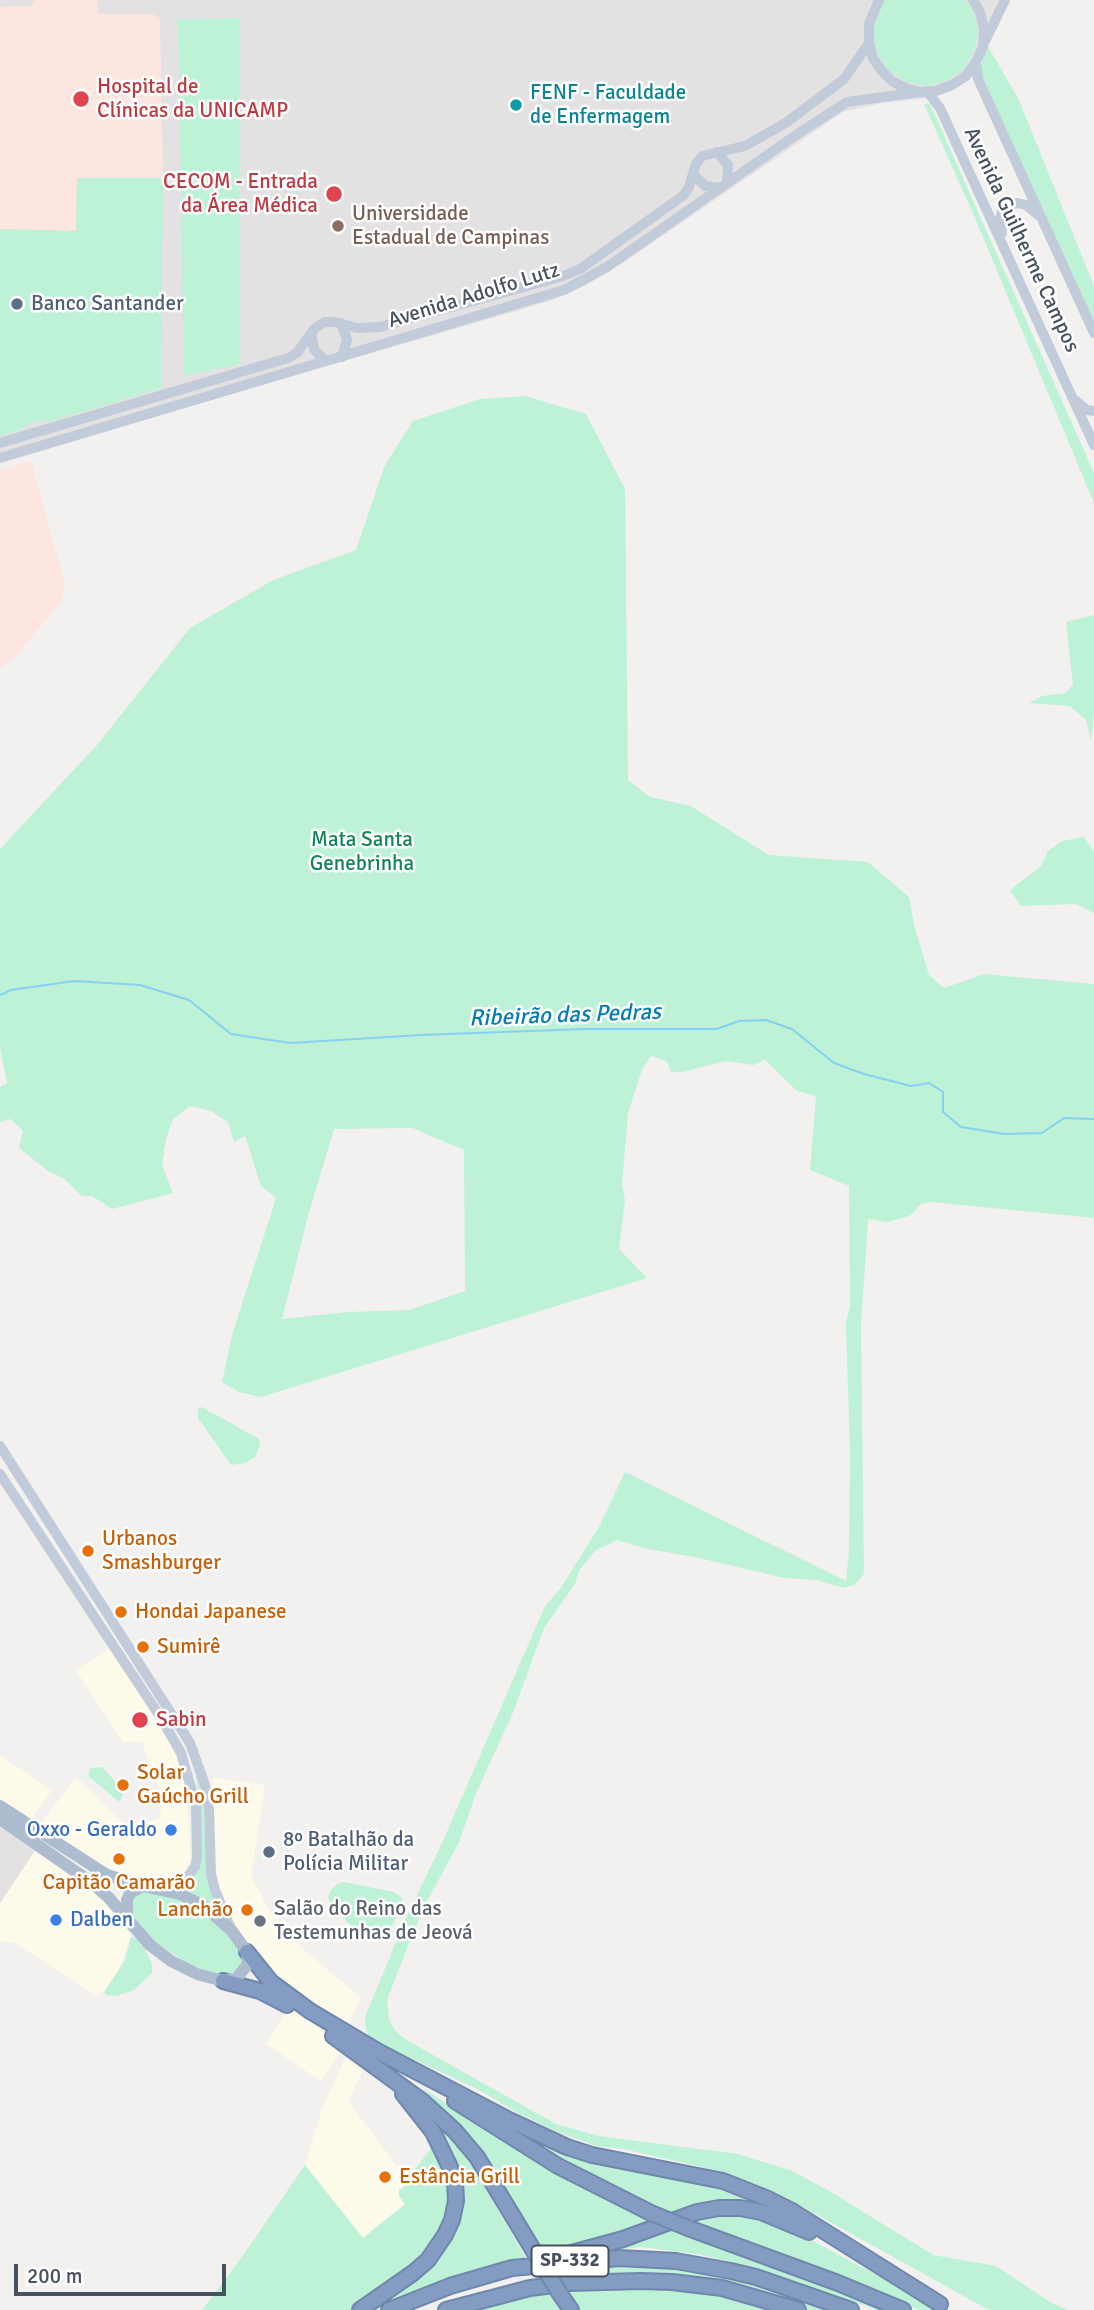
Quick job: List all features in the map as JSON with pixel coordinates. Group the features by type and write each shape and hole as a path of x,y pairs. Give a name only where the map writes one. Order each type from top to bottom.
{"highway":[{"path":"247,1952 263,1974 292,1999 558,2166 651,2213 903,2310"},
{"path":"223,1981 260,1991 280,2000 352,2049 439,2115 468,2145 571,2310"},
{"path":"379,2052 567,2147 618,2162 723,2181 766,2198 792,2211 945,2307"},
{"path":"360,2310 428,2260 445,2235 456,2201 455,2181 442,2148 417,2110 386,2075"},
{"path":"512,2268 623,2239 697,2212 740,2208 761,2212 800,2227 945,2307"},
{"name":"SP-332","path":"389,2310 450,2286 512,2268 619,2258 677,2261 756,2277 851,2310"},
{"name":"SP-332","path":"446,2310 530,2288 569,2283 641,2281 722,2288 798,2310"}],"main road":[{"path":"879,0 869,24 869,43 873,58 881,71 892,81 905,88 923,91"},
{"path":"973,0 980,12 984,29 982,47"},
{"path":"976,62 1005,0"},
{"name":"Avenida Adolfo Lutz","path":"0,443 288,358 297,353 311,333 325,322 357,328 380,327 563,276 597,258 676,202 689,187 698,159 707,153 744,146 761,138 823,96 844,79 869,43"},
{"name":"Avenida Adolfo Lutz","path":"0,458 564,290 607,267 847,102 952,85 966,76 976,62"},
{"name":"Avenida Guilherme Campos","path":"976,62 978,79 1094,333"},
{"name":"Avenida Guilherme Campos","path":"923,91 940,108 1094,445"},
{"path":"693,174 705,186 724,186 728,165 717,152"},
{"path":"1008,255 1001,229 1002,211 1009,205 1026,205 1044,223"},
{"path":"341,323 347,340 342,356"},
{"path":"311,333 314,349 325,361"},
{"path":"1067,386 1081,406 1094,411"},
{"path":"0,1446 190,1744 205,1785 209,1809 211,1874 232,1931"},
{"path":"0,1474 181,1752 196,1805 197,1858 190,1875 183,1882 164,1889"},
{"path":"0,1806 48,1845 92,1883 127,1917 150,1945 171,1961 197,1974 223,1981 236,1979 248,1964 247,1952 232,1931 204,1906 164,1889 107,1875 48,1845 0,1819"},
{"path":"127,1917 127,1900 130,1893 143,1886"}],"shaded area":[{"name":"Universidade Estadual de Campinas","path":"0,0 1010,0 980,60 944,93 843,112 626,261 585,286 550,301 0,461"},
{"name":"Hospital de Clínicas da UNICAMP","path":"34,0 97,0 98,14 153,14 160,21 163,178 77,178 76,231 0,229 0,7 33,6"},
{"path":"31,461 65,585 62,599 55,609 15,657 0,669 0,470"},
{"path":"110,1648 171,1744 186,1782 191,1856 184,1877 171,1884 125,1876 98,1863 40,1825 76,1777 128,1828 160,1818 162,1797 142,1742 123,1742 76,1670"},
{"path":"0,1755 52,1790 29,1822 0,1804"},
{"path":"213,1778 265,1785 251,1876 267,1906 295,1942 361,1998 346,2030 271,1982 225,1912 209,1854"},
{"path":"0,1824 36,1849 0,1903"},
{"path":"36,1849 84,1883 119,1915 131,1937 118,1972 109,1987 96,1996 15,1943 0,1941 0,1903"},
{"path":"289,2008 345,2046 321,2081 266,2044"},
{"path":"347,2055 365,2067 348,2101 409,2182 399,2196 405,2204 363,2238 305,2165 322,2108"}],"green space":[{"path":"885,0 966,0 973,11 978,31 974,51 964,69 947,81 927,86 907,82 890,72 878,55 873,35 874,25"},
{"path":"239,18 240,364 184,376 178,19"},
{"path":"986,43 1019,100 1094,286 1094,324 980,72"},
{"path":"924,104 930,104 1094,473 1094,503 972,211"},
{"path":"77,178 163,178 161,388 52,421 36,421 0,436 0,229 76,231"},
{"name":"Mata Santa Genebrinha","path":"525,396 586,414 625,489 628,780 650,797 691,806 769,855 868,862 909,897 914,925 929,975 944,988 984,974 1094,984 1094,1218 931,1202 921,1204 910,1216 887,1222 868,1219 861,1324 864,1574 854,1585 844,1588 816,1580 784,1578 695,1557 647,1549 617,1540 596,1550 579,1570 575,1584 544,1628 512,1715 477,1791 459,1842 423,1909 398,1971 387,2000 389,2019 396,2032 410,2042 556,2124 599,2136 738,2154 790,2170 833,2193 933,2255 996,2266 1050,2302 1068,2310 989,2310 785,2197 758,2185 702,2167 623,2149 596,2146 558,2132 479,2090 377,2042 369,2036 366,2029 365,2017 406,1918 442,1843 545,1606 560,1589 599,1527 625,1472 846,1581 850,1455 846,1321 850,1308 849,1186 810,1170 816,1096 797,1091 765,1060 753,1065 725,1061 683,1072 671,1072 667,1061 651,1056 642,1070 628,1113 622,1184 625,1201 619,1249 647,1278 261,1397 239,1392 222,1382 232,1335 276,1198 261,1186 245,1136 234,1142 228,1122 211,1111 190,1106 173,1119 166,1139 162,1165 173,1193 112,1209 92,1196 82,1196 63,1178 48,1171 19,1148 23,1131 11,1119 0,1122 0,1087 7,1083 0,1047 0,849 97,745 190,628 273,580 356,550 384,467 413,421 480,399","holes":["412,1128 464,1150 465,1291 409,1310 348,1312 282,1319 308,1216 334,1129"]},
{"path":"1094,615 1094,712 1091,741 1086,720 1070,706 1029,703 1042,696 1066,693 1073,684 1066,622"},
{"path":"1084,837 1094,851 1094,913 1076,904 1021,906 1010,890 1041,866 1048,851 1062,841"},
{"path":"202,1407 259,1439 260,1445 255,1457 245,1463 231,1465 198,1418 198,1409"},
{"path":"102,1767 123,1794 119,1802 88,1776 91,1768"},
{"path":"196,1775 203,1801 207,1882 222,1914 178,1889 191,1880 197,1871 199,1801"},
{"path":"344,1882 394,1892 401,1897 403,1903 387,1937 382,1941 366,1937 331,1905 328,1897 330,1891 337,1884"},
{"path":"144,1891 160,1892 193,1904 236,1940 244,1961 232,1975 223,1976 188,1964 154,1941 131,1915 132,1898"},
{"path":"131,1937 144,1946 152,1965 152,1973 134,1990 116,1996 106,1995 104,1992 125,1960"},
{"path":"424,2089 506,2142 653,2223 544,2254 511,2200 419,2095"},
{"path":"495,2118 532,2138 732,2189 788,2216 704,2204 673,2214 535,2143"},
{"path":"436,2122 466,2156 526,2258 473,2270 369,2308 434,2260 460,2177 454,2155"},
{"path":"432,2147 441,2157 450,2189 443,2227 424,2257 353,2310 202,2310 305,2165 363,2238 405,2204 399,2196 399,2190 409,2183 407,2180"},
{"path":"733,2212 781,2224 942,2310 919,2310 813,2264 687,2221"},
{"path":"671,2229 888,2310 878,2310 749,2266 702,2255 643,2247 600,2251"},
{"path":"593,2264 686,2267 767,2286 834,2310 809,2310 738,2289 562,2281 554,2268"},
{"path":"606,2287 660,2288 713,2295 770,2310 578,2310 566,2290"},
{"path":"548,2292 559,2310 473,2310 489,2306"}],"waterway":[{"name":"Ribeirão das Pedras","path":"0,995 11,990 74,981 140,985 189,1000 231,1034 290,1043 585,1029 717,1029 739,1021 766,1020 792,1029 834,1063 911,1086 929,1083 943,1092 943,1112 961,1127 1004,1134 1042,1133 1064,1118 1094,1119"}],"place":[{"name":"Hospital de Clínicas da UNICAMP","path":"81,99"},
{"name":"FENF - Faculdade de Enfermagem","path":"516,105"},
{"name":"CECOM - Entrada da Área Médica","path":"334,194"},
{"name":"Universidade Estadual de Campinas","path":"338,226"},
{"name":"Banco Santander","path":"17,304"},
{"name":"Urbanos Smashburger","path":"88,1551"},
{"name":"Hondai Japanese","path":"121,1612"},
{"name":"Sumirê","path":"143,1647"},
{"name":"Sabin","path":"140,1720"},
{"name":"Solar Gaúcho Grill","path":"123,1785"},
{"name":"Oxxo - Geraldo","path":"171,1830"},
{"name":"8º Batalhão da Polícia Militar","path":"269,1852"},
{"name":"Capitão Camarão","path":"119,1859"},
{"name":"Lanchão","path":"247,1910"},
{"name":"Dalben","path":"56,1920"},
{"name":"Salão do Reino das Testemunhas de Jeová","path":"260,1921"},
{"name":"Estância Grill","path":"385,2177"}]}
